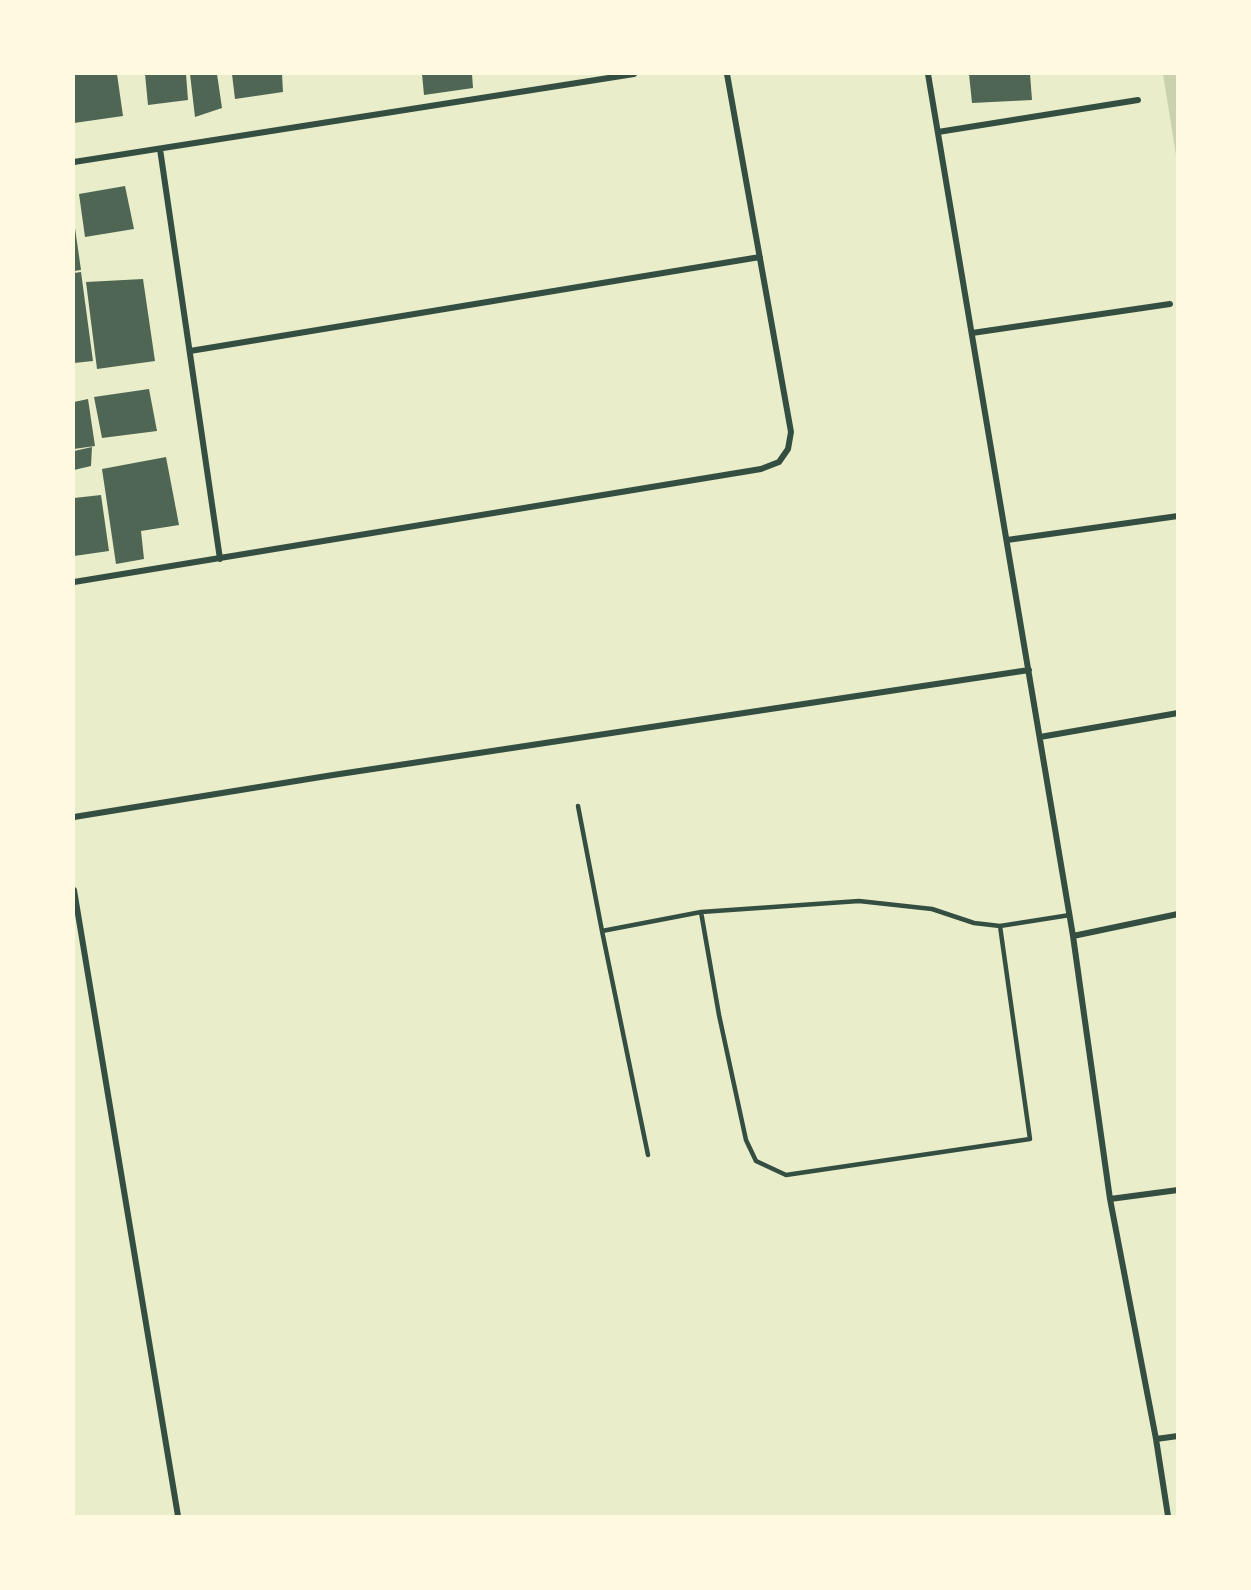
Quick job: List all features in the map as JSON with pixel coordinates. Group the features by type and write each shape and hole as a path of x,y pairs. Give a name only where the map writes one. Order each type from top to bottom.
{"street":[{"path":"74,162 634,74"},
{"path":"74,582 761,469 779,462 788,449 791,432 727,74"},
{"path":"928,74 1070,915 1110,1199 1156,1439 1168,1516"},
{"path":"938,132 1138,100"},
{"path":"160,149 220,559"},
{"path":"190,351 760,257"},
{"path":"972,333 1170,304"},
{"path":"1007,540 1178,516"},
{"path":"74,817 333,775 1029,670"},
{"path":"1040,737 1178,713"},
{"path":"74,890 178,1516"},
{"path":"1073,936 1178,914"},
{"path":"1110,1199 1178,1190"},
{"path":"1156,1439 1178,1436"}],"lane":[{"path":"578,806 648,1155"},
{"path":"602,930 701,912 859,901 932,909 974,923 999,926 1070,915"},
{"path":"701,912 746,1140 756,1161 786,1174 1030,1139 999,926"}],"green space":[{"path":"1163,74 1177,74 1177,155 1176,155"}],"building":[{"path":"74,74 117,74 123,116 74,123"},
{"path":"145,74 186,74 188,100 148,105"},
{"path":"190,74 217,74 222,108 195,117"},
{"path":"232,74 282,74 283,92 235,99"},
{"path":"422,74 472,74 473,88 424,95"},
{"path":"969,74 1030,74 1032,100 972,103"},
{"path":"125,186 134,229 85,237 79,194"},
{"path":"74,221 81,270 74,271"},
{"path":"81,272 93,361 74,363 74,273"},
{"path":"143,279 155,361 97,369 86,282"},
{"path":"149,389 157,431 102,438 94,397"},
{"path":"88,399 95,446 74,449 74,402"},
{"path":"92,447 91,466 74,470 74,451"},
{"path":"166,457 179,525 141,531 144,559 116,564 102,469"},
{"path":"101,495 109,551 74,556 74,498"}]}
